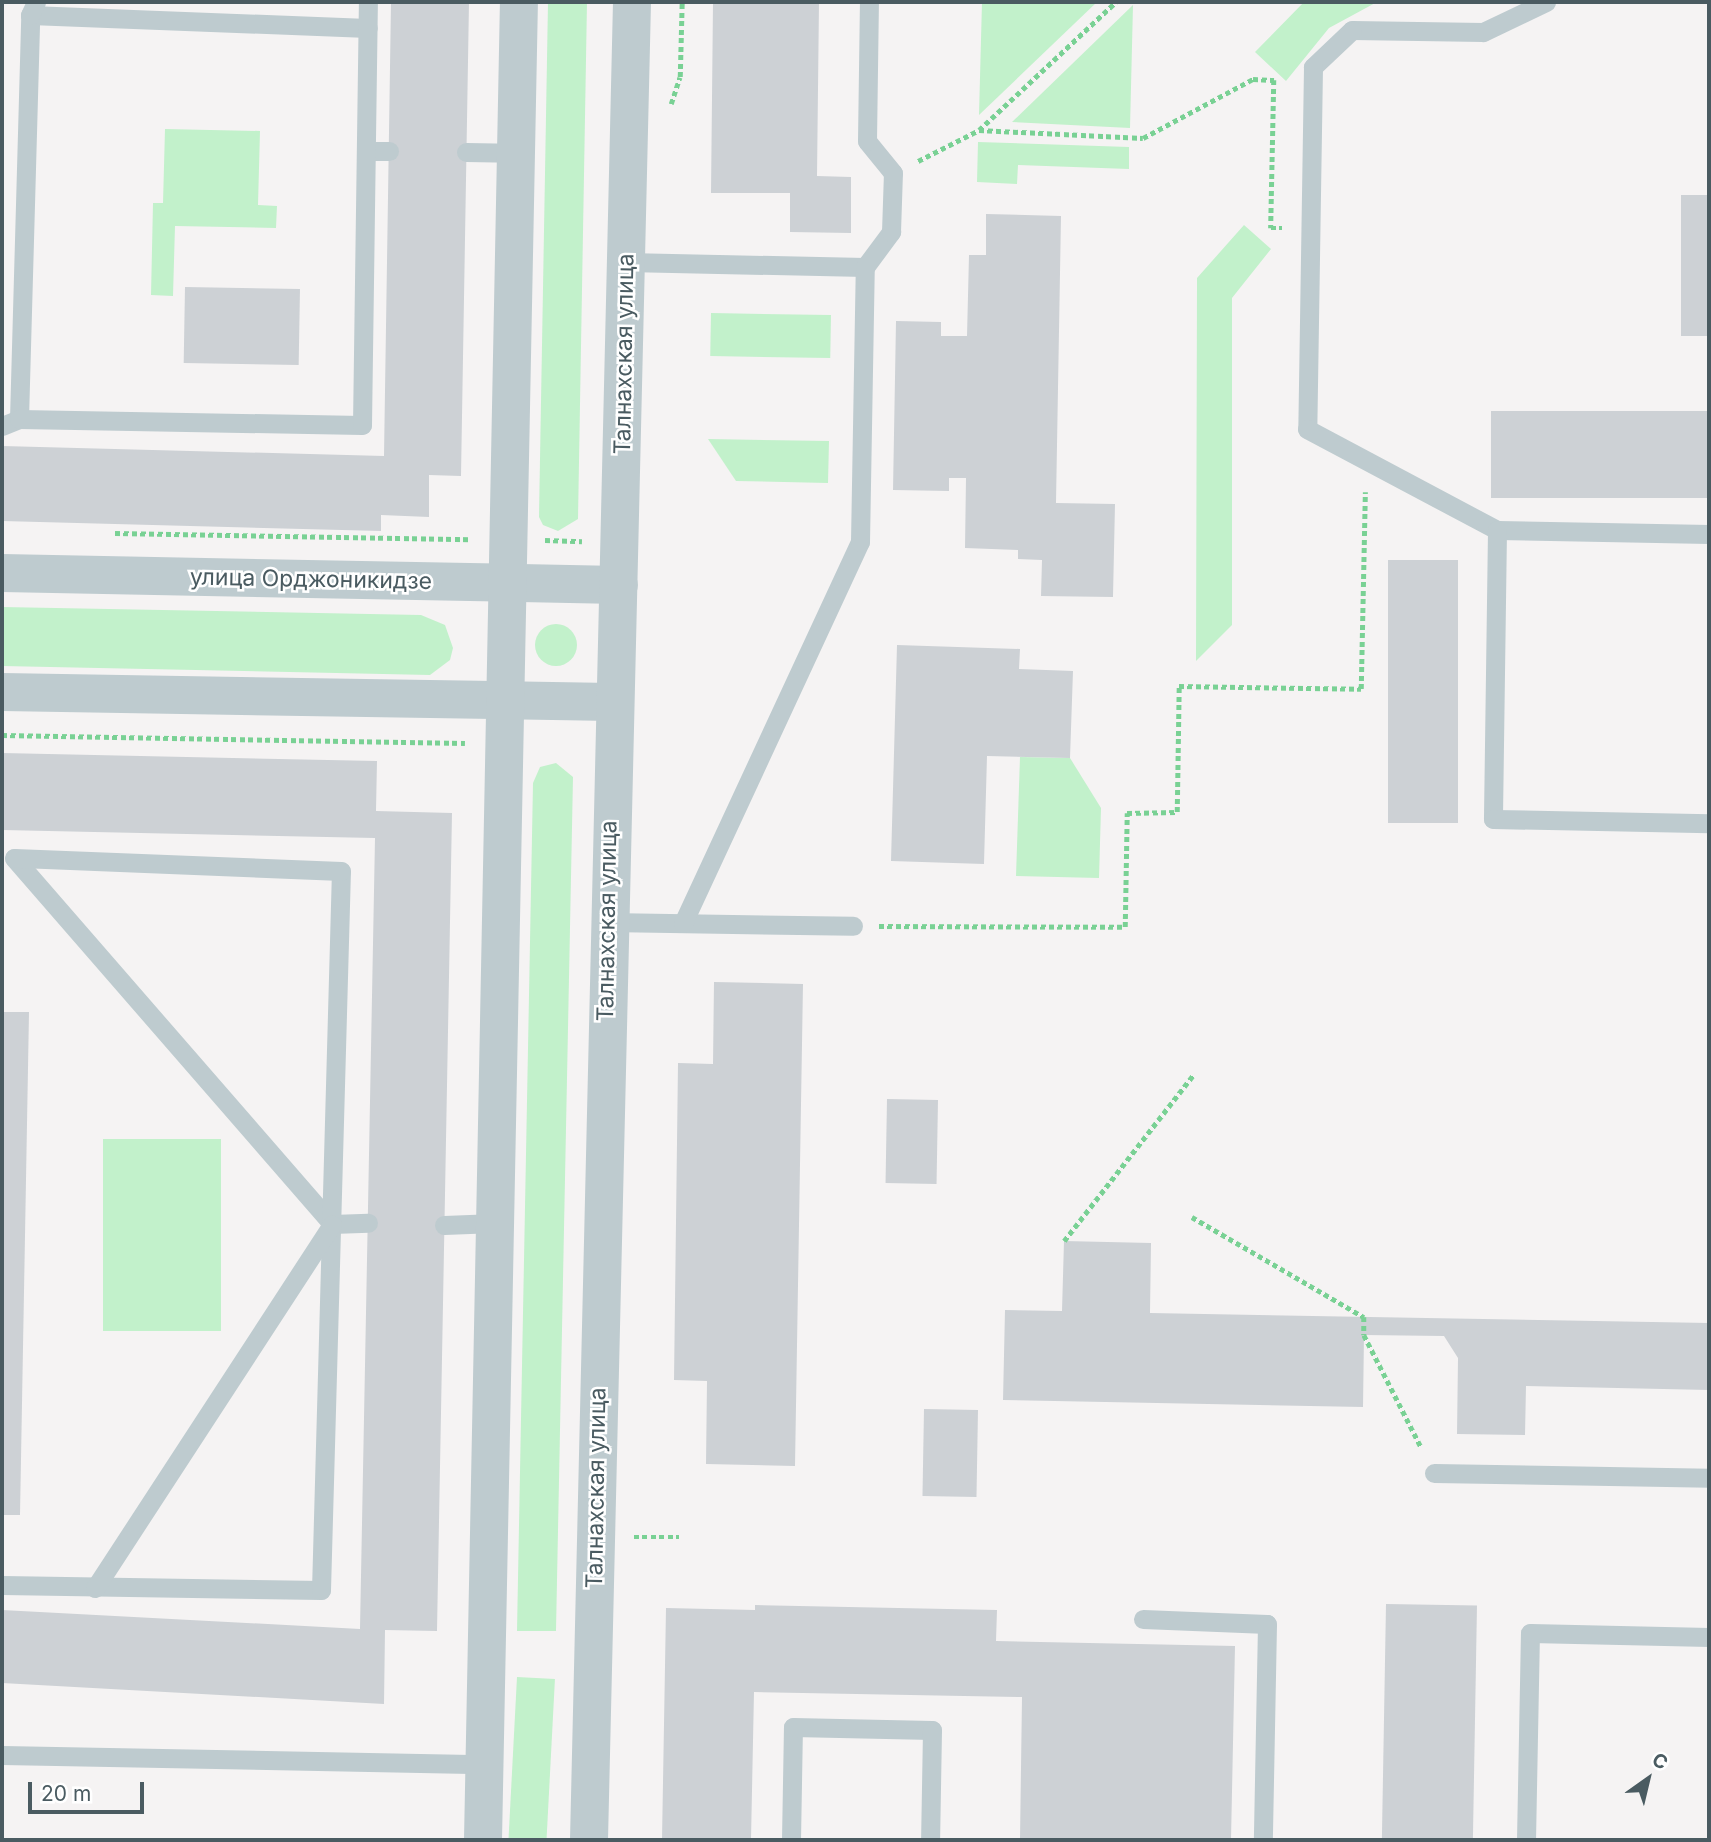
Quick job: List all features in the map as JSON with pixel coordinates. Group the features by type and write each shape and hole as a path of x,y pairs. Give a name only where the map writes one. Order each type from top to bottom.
{"street":[{"path":"483,1840 519,2"},
{"name":"Талнахская улица","path":"589,1840 612,702 619,585 632,2"},
{"name":"улица Орджоникидзе","path":"2,573 619,585"},
{"path":"2,692 612,702"}],"lane":[{"path":"368,2 368,28 362,425 10,423 33,9 368,28"},
{"path":"683,923 860,542 865,267 891,232 893,173 867,141 869,2"},
{"path":"1546,2 1483,32 1352,30 1313,66 1307,429 1497,530 1709,534"},
{"path":"366,151 389,151"},
{"path":"466,152 516,153"},
{"path":"626,262 865,267"},
{"path":"1497,530 1493,819 1709,823"},
{"path":"2,1585 321,1590 332,1224 341,871 14,858 332,1224 368,1223"},
{"path":"607,922 853,926"},
{"path":"444,1225 495,1223"},
{"path":"95,1588 332,1224"},
{"path":"1434,1473 1709,1478"},
{"path":"1143,1619 1267,1624 1263,1840"},
{"path":"1526,1840 1530,1633 1709,1637"},
{"path":"791,1840 793,1727 932,1730 930,1840"},
{"path":"2,1755 484,1764"}],"path":[{"path":"893,173 979,130 1116,2"},
{"path":"979,130 1143,138 1253,79 1274,79 1271,228"},
{"path":"853,926 1125,927 1127,813 1177,812 1179,686 1361,689 1365,460"},
{"path":"112,533 620,542"},
{"path":"2,735 465,743"},
{"path":"1064,1241 1194,1074"},
{"path":"1192,1217 1364,1317 1364,1335 1434,1473"}],"green space":[{"path":"548,2 587,2 578,519 558,531 543,525 539,517"},
{"path":"982,2 1097,2 979,115"},
{"path":"1304,2 1377,2 1329,28 1286,81 1255,52"},
{"path":"1133,5 1130,128 1012,122"},
{"path":"165,129 260,131 258,205 277,206 276,228 175,226 173,296 151,295 153,203 163,203"},
{"path":"978,142 1129,147 1129,169 1018,165 1017,184 977,182"},
{"path":"1244,225 1271,249 1232,298 1232,625 1196,661 1197,278"},
{"path":"711,313 831,315 830,358 710,356"},
{"path":"708,439 829,441 828,483 736,481"},
{"path":"2,607 421,615 445,625 453,648 450,660 430,675 2,666"},
{"path":"556,624 571,630 577,645 571,660 556,666 541,660 535,645 541,630"},
{"path":"1020,757 1070,758 1101,808 1099,878 1016,876"},
{"path":"556,763 573,777 556,1631 517,1631 533,783 540,767"},
{"path":"103,1139 221,1139 221,1331 103,1331"},
{"path":"517,1677 555,1679 547,1840 508,1840"}],"building":[{"path":"391,2 469,2 461,476 429,475 429,517 381,515 381,531 2,521 2,446 384,456"},
{"path":"713,2 819,2 817,176 851,177 851,233 790,232 790,193 711,193"},
{"path":"1681,195 1709,195 1709,336 1681,336"},
{"path":"986,214 1061,216 1056,503 1115,504 1113,597 1041,596 1042,560 1018,559 1018,550 965,548 966,478 949,478 949,491 893,490 896,321 941,322 941,336 967,336 969,255 986,255"},
{"path":"185,287 300,289 299,365 184,363"},
{"path":"1491,411 1709,411 1709,498 1491,498"},
{"path":"1388,560 1458,560 1458,823 1388,823"},
{"path":"897,645 1020,649 1019,669 1073,671 1070,758 987,756 984,864 891,861"},
{"path":"2,753 377,761 376,811 452,813 437,1631 385,1630 384,1704 2,1683 2,1610 360,1629 375,838 2,830"},
{"path":"714,982 803,984 795,1466 706,1464 707,1381 674,1380 678,1063 713,1064"},
{"path":"2,1012 29,1012 20,1515 2,1515"},
{"path":"887,1099 938,1100 937,1184 886,1183"},
{"path":"1064,1241 1151,1243 1150,1313 1709,1323 1709,1390 1526,1386 1525,1435 1457,1434 1458,1358 1444,1336 1364,1335 1363,1407 1003,1400 1005,1310 1062,1311"},
{"path":"924,1409 978,1410 976,1497 922,1496"},
{"path":"1386,1604 1477,1606 1473,1840 1382,1840"},
{"path":"755,1605 997,1610 996,1641 1235,1646 1231,1840 1020,1840 1022,1697 754,1692 751,1840 662,1840 666,1608 755,1610"}]}
